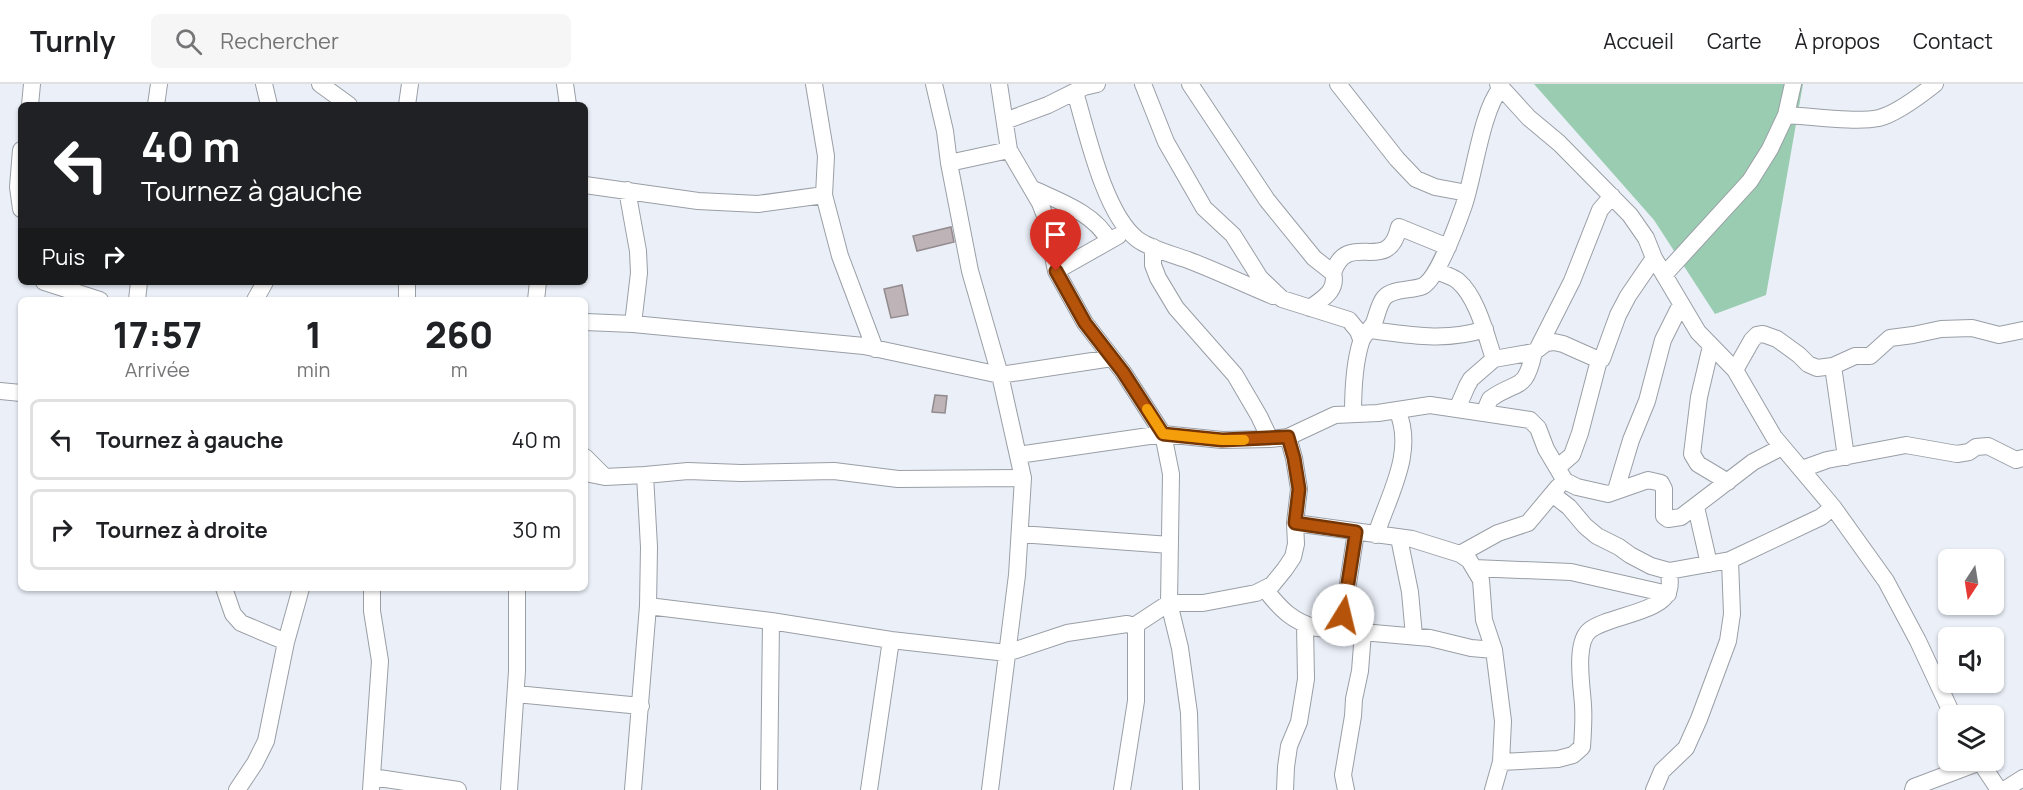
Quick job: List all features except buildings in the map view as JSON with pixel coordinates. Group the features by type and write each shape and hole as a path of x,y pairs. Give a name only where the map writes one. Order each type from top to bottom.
{"street":[{"path":"30,102 32,84"},
{"path":"156,102 159,84"},
{"path":"264,84 268,102"},
{"path":"320,84 345,102"},
{"path":"407,102 410,84"},
{"path":"565,84 568,102"},
{"path":"814,84 825,156 824,195 840,256 875,349"},
{"path":"934,84 945,131 970,271 999,375 1023,478 1020,534 990,790"},
{"path":"999,84 1009,150 1033,189 1045,216 1056,271 1085,323 1123,372 1163,434 1171,474 1169,603 1180,648 1190,713 1191,790"},
{"path":"1143,84 1166,142 1204,208 1233,235 1260,278 1282,299"},
{"path":"1190,84 1267,200 1314,258 1333,273"},
{"path":"1338,84 1397,159 1416,179 1435,187 1467,193"},
{"path":"1664,275 1750,182 1770,149 1786,115 1793,84"},
{"path":"1786,115 1879,118 1888,115 1935,84"},
{"path":"1353,414 1353,397 1366,334 1384,297 1391,293 1424,285 1436,271 1448,247 1467,193 1487,114 1500,86 1529,118 1559,143 1630,215 1646,238 1654,258 1698,332 1735,370 1782,447 1833,507 1886,581 1918,641 1948,705"},
{"path":"1005,121 1048,105 1084,87 1098,166 1112,203 1137,240 1282,299 1349,320 1359,331 1366,334 1432,337 1470,334 1485,329"},
{"path":"949,163 1009,150"},
{"path":"588,185 698,201 758,204 824,195"},
{"path":"1033,189 1092,221 1105,232 1109,241"},
{"path":"627,190 638,251 639,273 633,324"},
{"path":"1484,413 1490,399 1518,385 1527,377 1536,350 1572,281 1599,210 1612,196"},
{"path":"1310,308 1328,295 1335,284 1333,273 1336,263 1344,254 1360,251 1380,252 1390,247 1396,240 1399,227 1448,247"},
{"path":"1056,271 1129,230"},
{"path":"1153,247 1153,265 1176,308 1235,375 1270,439"},
{"path":"1460,554 1498,533 1528,523 1552,494 1572,455 1599,360 1604,356 1618,315 1654,258"},
{"path":"1436,271 1456,279 1469,294 1485,329 1494,359"},
{"path":"53,285 91,297"},
{"path":"1616,490 1631,440 1647,401 1663,340 1681,304"},
{"path":"588,322 774,336 875,349 999,375 1112,358"},
{"path":"1735,370 1752,340 1763,334 1777,339 1817,368 1833,366 1855,356 1870,356 1890,338 1941,328 1972,328 1999,335 2023,330"},
{"path":"1458,409 1471,379 1494,359 1536,350 1546,343 1563,344 1599,360"},
{"path":"1711,346 1699,397 1692,454 1698,464 1728,482"},
{"path":"1833,366 1846,457"},
{"path":"0,391 18,393"},
{"path":"1018,455 1163,434 1222,440 1288,437 1335,415 1430,405 1530,420 1539,428 1546,449 1561,474 1577,487 1608,494 1648,480 1661,483 1664,489 1665,516 1668,519 1682,518 1753,462 1782,447"},
{"path":"1376,535 1400,470 1402,426 1397,410"},
{"path":"648,606 771,621 891,640 1007,653 1067,633 1127,624 1134,626 1169,603 1203,603 1256,593 1272,585 1293,557 1296,544 1295,523 1299,489 1288,437"},
{"path":"1802,469 1827,460 1906,446 1957,454 1969,452 1976,447 1988,446 2016,460 2023,458"},
{"path":"588,460 605,477"},
{"path":"588,473 605,477 688,471 741,473 834,471 898,479 1023,478"},
{"path":"633,790 648,606 649,547 645,475"},
{"path":"1552,494 1569,507 1597,536 1651,566 1669,571 1730,560 1821,517 1833,507"},
{"path":"1696,507 1709,564"},
{"path":"1295,523 1412,539 1460,554 1474,568 1481,580 1484,620 1494,650 1503,721 1501,762 1493,790"},
{"path":"1341,629 1356,532"},
{"path":"1020,534 1170,545"},
{"path":"1398,538 1410,592 1414,636"},
{"path":"1654,790 1662,771 1686,748 1699,720 1728,641 1732,614 1730,560"},
{"path":"1474,568 1571,572 1668,594"},
{"path":"1501,762 1558,759 1573,756 1582,747 1583,706 1580,682 1583,641 1589,630 1665,600 1670,588 1669,571"},
{"path":"1265,589 1288,616 1305,625 1430,638 1471,648 1494,650"},
{"path":"225,591 233,614 241,623 286,642"},
{"path":"237,790 266,741 286,642 300,591"},
{"path":"372,591 372,611 380,661 371,783 458,790"},
{"path":"509,790 516,694 518,591"},
{"path":"769,790 771,621"},
{"path":"1286,790 1289,746 1299,722 1306,679 1305,625"},
{"path":"1122,790 1136,701 1136,629 1134,626"},
{"path":"1346,790 1343,775 1359,677 1363,632"},
{"path":"869,790 891,640"},
{"path":"516,694 641,706"},
{"path":"1913,790 1914,787 1955,771"},
{"path":"1987,771 1999,790"},
{"path":"2004,790 2023,778"}],"green space":[{"path":"1534,84 1803,84 1766,295 1715,314 1654,220"}],"slow traffic":[{"path":"1147,409 1163,434 1244,440"}],"route":[{"path":"1056,271 1085,323 1123,372 1163,434 1222,440 1288,437 1299,489 1295,523 1356,532 1343,615"}]}
